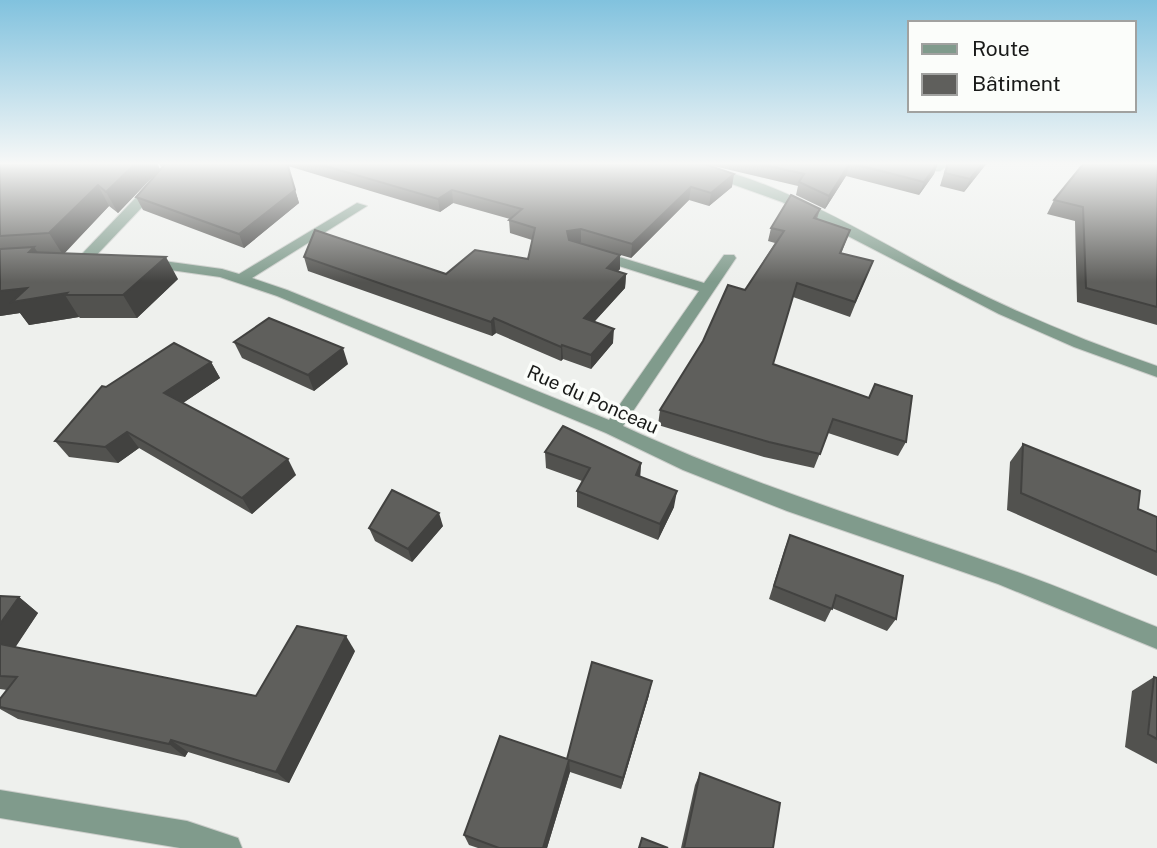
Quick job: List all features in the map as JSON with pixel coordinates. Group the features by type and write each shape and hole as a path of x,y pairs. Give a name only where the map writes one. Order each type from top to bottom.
{"street":[{"path":"107,261 78,260 140,203"},
{"path":"795,203 1020,318 1157,372"},
{"path":"242,279 362,206"},
{"path":"589,252 708,289"},
{"path":"612,428 729,258"},
{"name":"Rue du Ponceau","path":"130,261 188,267 242,279 442,357 612,428 690,465 794,505 1003,576 1157,638"},
{"path":"0,804 187,835 228,848"}],"building":[{"path":"0,203 80,203 49,233 0,236"},
{"path":"152,203 279,203 239,234"},
{"path":"498,203 675,203 632,244 581,229 567,231 569,240 620,255 607,268 626,274 584,318 614,329 591,355 562,345 561,347 494,318 491,322 304,257 315,230 446,274 475,250 528,259 535,228 509,220 522,209"},
{"path":"786,203 807,203 820,209 814,218 850,230 840,253 873,261 855,302 797,283 773,364 869,398 875,384 912,396 906,442 833,419 820,454 660,410 703,341 728,285 745,290 784,231 771,228"},
{"path":"1065,203 1157,203 1157,307 1086,288 1083,207"},
{"path":"34,247 29,252 166,257 123,295 65,295 67,293 12,302 27,288 0,291 0,249"},
{"path":"269,318 343,348 308,375 234,342"},
{"path":"174,343 211,362 164,393 288,459 242,498 127,432 105,447 55,441 102,386 106,387"},
{"path":"563,426 641,463 636,475 677,491 660,524 577,491 590,468 545,452"},
{"path":"1023,444 1140,491 1138,509 1157,517 1157,552 1021,493"},
{"path":"392,490 439,513 408,549 369,528"},
{"path":"790,535 903,576 896,619 836,595 832,609 774,586"},
{"path":"0,596 19,597 0,624"},
{"path":"297,626 346,636 276,772 171,740 169,744 0,707 0,699 17,677 0,676 0,644 256,696"},
{"path":"592,662 652,681 623,778 569,760 543,848 499,848 464,835 500,736 567,759"},
{"path":"1154,677 1157,678 1157,739 1148,734"},
{"path":"700,773 780,803 773,848 684,848"},
{"path":"642,838 668,848 639,848"}]}
